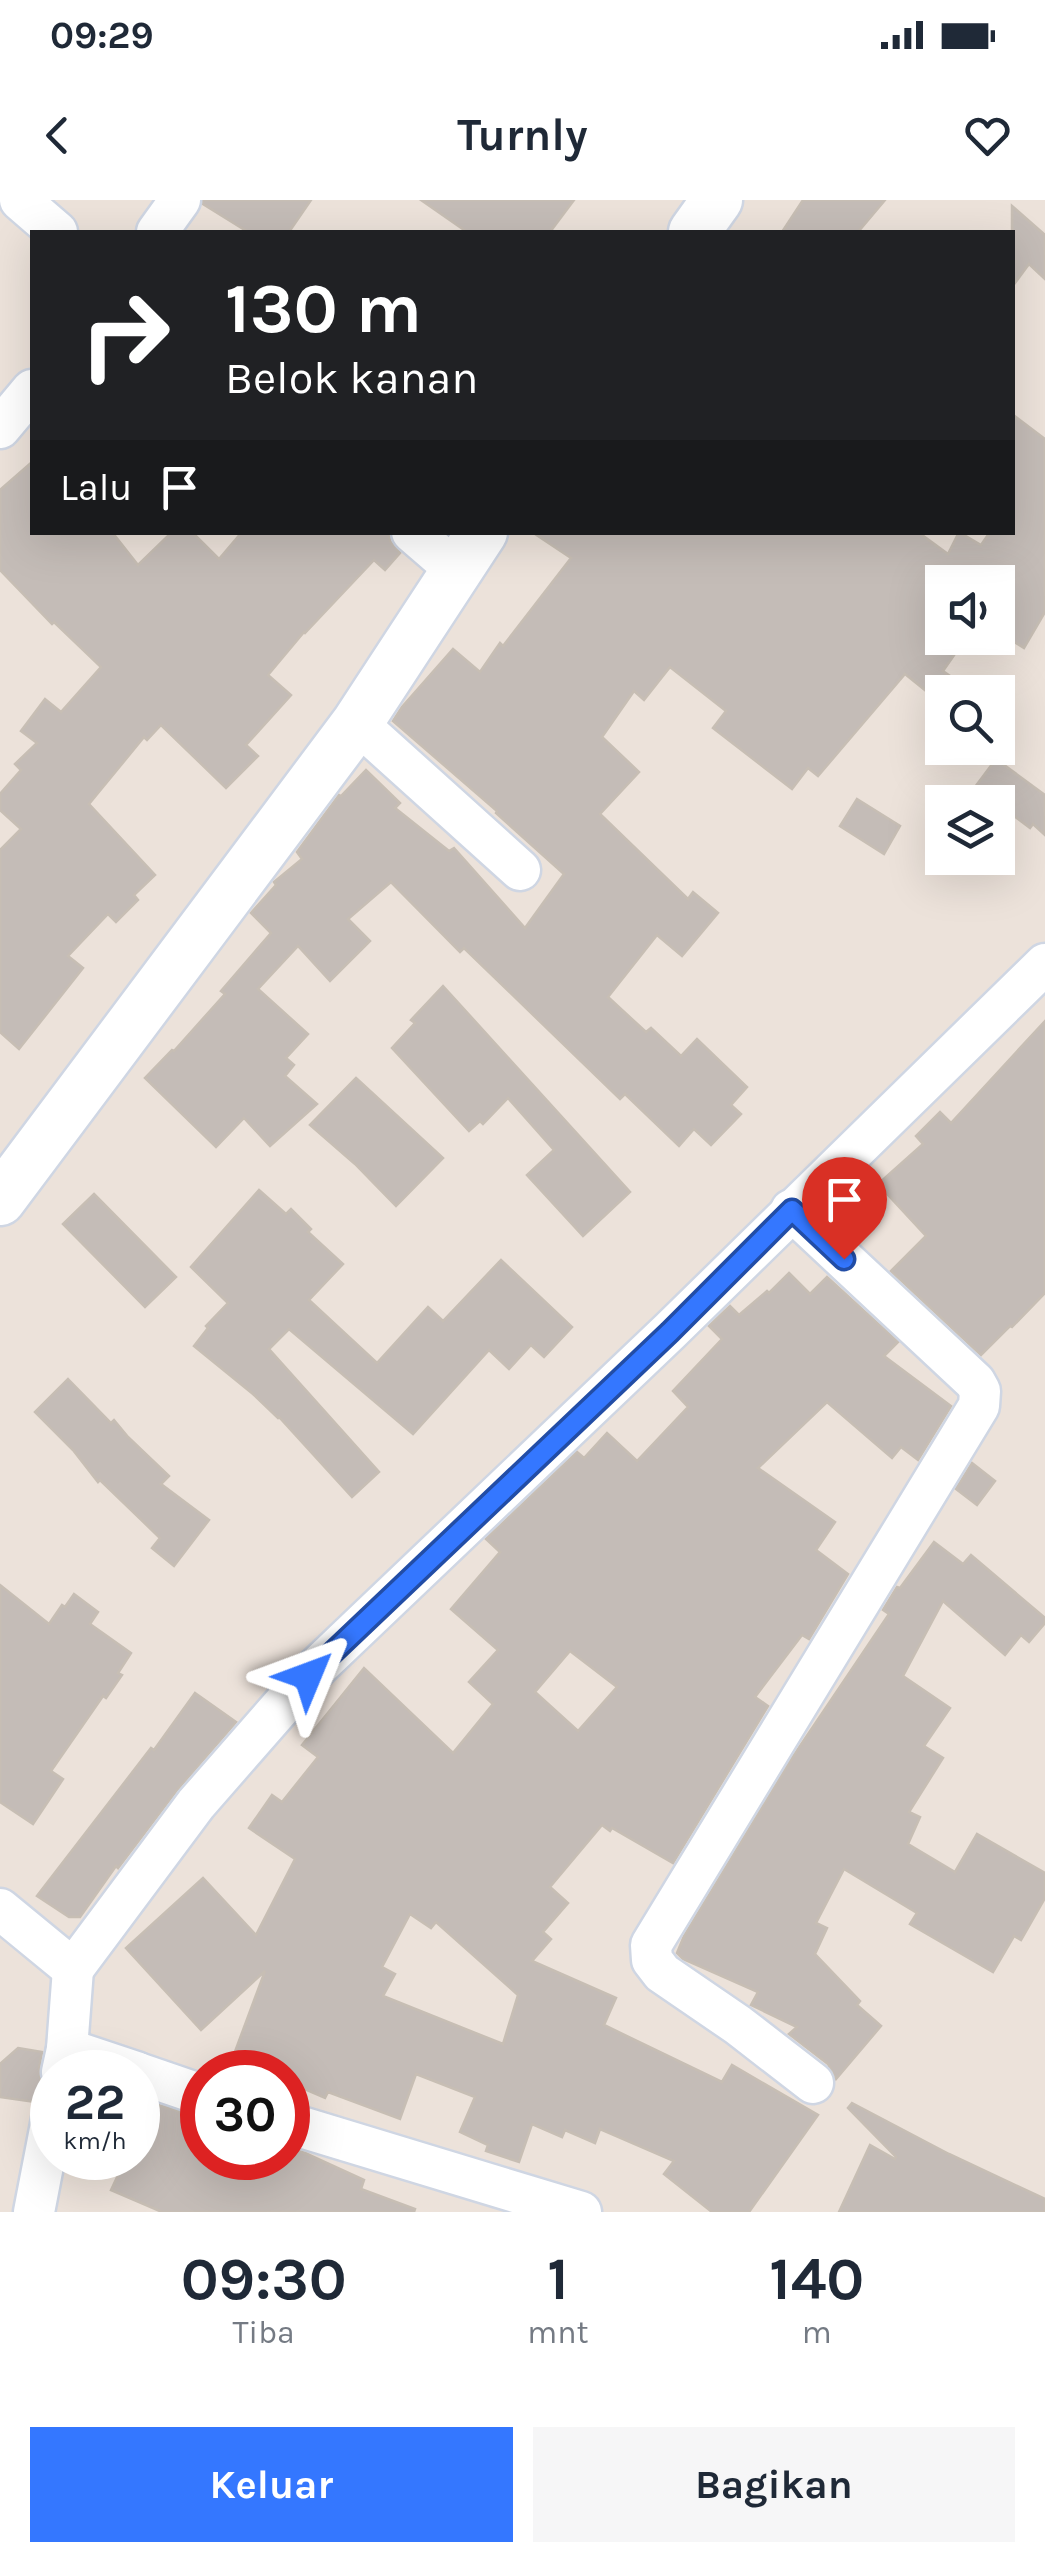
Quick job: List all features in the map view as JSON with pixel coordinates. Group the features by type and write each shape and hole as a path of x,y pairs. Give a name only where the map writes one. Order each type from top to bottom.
{"street":[{"path":"20,200 55,230"},
{"path":"159,230 180,200"},
{"path":"695,230 717,200"},
{"path":"0,428 30,392"},
{"path":"0,1200 357,723 469,551 421,535"},
{"path":"357,723 520,870"},
{"path":"65,2050 72,1969 196,1804 308,1676 1042,974"},
{"path":"792,1210 975,1382 980,1392 979,1406 650,1945 652,1960 662,1972 813,2084"},
{"path":"10,1917 72,1969"},
{"path":"310,2129 581,2212"},
{"path":"34,2212 40,2180"}],"building":[{"path":"203,200 311,200 290,230 245,230 203,204"},
{"path":"421,200 574,200 552,230 464,230"},
{"path":"803,200 885,200 860,230 783,230"},
{"path":"1012,206 1045,235 1045,279 1029,264 1015,283"},
{"path":"1015,416 1045,439 1045,612 1024,648 1015,642 1015,565 925,565 925,655 954,655 943,671 949,675 925,675 925,690 905,674 818,776 808,768 792,789 713,728 726,711 670,667 644,700 634,691 602,737 639,772 600,814 688,899 693,892 718,913 682,956 657,935 608,997 646,1032 651,1028 681,1056 697,1039 747,1087 731,1105 741,1114 711,1145 694,1129 679,1146 625,1094 620,1099 464,948 460,952 391,882 348,919 370,941 330,981 298,946 258,989 308,1034 286,1058 294,1065 285,1076 317,1104 270,1146 244,1118 216,1147 145,1078 225,994 221,991 271,933 251,913 276,885 274,882 302,859 297,852 339,795 366,770 400,803 395,808 449,851 454,848 525,928 564,874 393,721 453,649 480,672 571,558 536,535 922,535 948,554 958,535 981,545 988,535 1015,535"},
{"path":"30,464 30,535 114,535 138,565 169,535 195,535 219,559 239,535 389,535 400,553 385,570 374,560 268,675 291,695 246,745 258,756 226,788 161,725 147,740 144,737 89,804 155,875 134,895 138,900 116,922 108,914 68,956 83,968 19,1049 0,1032 0,850 21,829 0,810 0,794 21,770 15,764 37,743 21,731 45,699 61,712 101,667 0,570 0,490"},
{"path":"992,765 1004,765 1045,795 1045,835 1033,824 1030,828 1015,817 1015,785 976,785"},
{"path":"857,799 900,826 884,854 840,826"},
{"path":"443,986 630,1192 583,1236 527,1175 554,1150 508,1098 483,1124 480,1121 469,1131 392,1048 415,1023 411,1020"},
{"path":"1045,1021 1045,1293 981,1355 891,1271 926,1236 878,1184 923,1144 916,1136 940,1112 951,1123"},
{"path":"356,1078 443,1158 396,1206 310,1125"},
{"path":"849,1189 863,1203 842,1224 828,1210"},
{"path":"259,1190 286,1214 291,1209 311,1229 308,1232 343,1264 309,1300 377,1363 428,1307 443,1321 501,1260 572,1327 544,1357 531,1345 509,1369 489,1350 413,1434 289,1329 269,1349 379,1472 352,1497 279,1417 194,1346 228,1303 191,1267"},
{"path":"94,1194 176,1277 145,1307 63,1224"},
{"path":"789,1273 810,1294 827,1277 898,1342 884,1356 951,1406 918,1460 901,1447 892,1458 827,1402 758,1468 835,1522 816,1550 848,1574 809,1639 802,1635 755,1697 768,1706 673,1863 602,1825 550,1887 568,1903 543,1932 551,1939 532,1961 616,1998 604,2025 722,2082 732,2065 818,2115 749,2212 712,2212 664,2174 674,2161 600,2129 595,2143 565,2130 562,2137 532,2124 519,2162 486,2151 488,2145 460,2132 475,2097 416,2074 400,2119 328,2092 325,2098 310,2092 310,2050 236,2050 265,1971 201,2030 126,1948 203,1878 256,1935 295,1859 249,1828 272,1795 282,1802 318,1757 302,1745 364,1668 453,1753 493,1704 469,1682 498,1650 451,1609 500,1552 486,1539 577,1452 584,1458 607,1433 637,1461 688,1407 673,1391 722,1339 709,1326 730,1306 739,1315","holes":["570,1651 617,1687 578,1731 535,1692","410,1914 431,1928 436,1922 518,1995 503,2044 383,1996 395,1974 382,1967"]},
{"path":"68,1379 169,1476 161,1484 209,1520 174,1566 152,1548 160,1538 98,1482 35,1412"},
{"path":"972,1463 995,1481 977,1505 956,1489"},
{"path":"934,1542 963,1564 971,1555 1045,1618 1045,1623 1029,1642 1021,1635 1005,1655 943,1601 903,1676 950,1708 924,1746 943,1758 909,1812 920,1817 908,1844 955,1872 977,1834 1045,1873 1045,1898 1021,1940 1014,1936 993,1972 910,1924 917,1913 844,1869 816,1923 827,1928 815,1954 860,2001 857,2005 881,2026 836,2079 828,2064 789,2034 797,2027 751,2005 758,1992 677,1953 792,1758 889,1614 883,1610 897,1587"},
{"path":"0,1585 49,1624 74,1594 98,1612 90,1624 131,1653 118,1673 122,1675 51,1771 63,1779 33,1824 0,1802"},
{"path":"195,1693 236,1722 116,1866 80,1917 69,1917 37,1896 151,1748 154,1750"},
{"path":"18,2048 30,2050 30,2101 0,2097 0,2064"},
{"path":"852,2103 1045,2199 1045,2212 839,2212 870,2145 896,2157 848,2108"},
{"path":"160,2106 180,2111 180,2180 310,2180 310,2155 364,2180 361,2189 415,2209 162,2212 111,2190 116,2180 160,2180"}],"route":[{"path":"308,1676 670,1332 792,1210 844,1259"}]}
